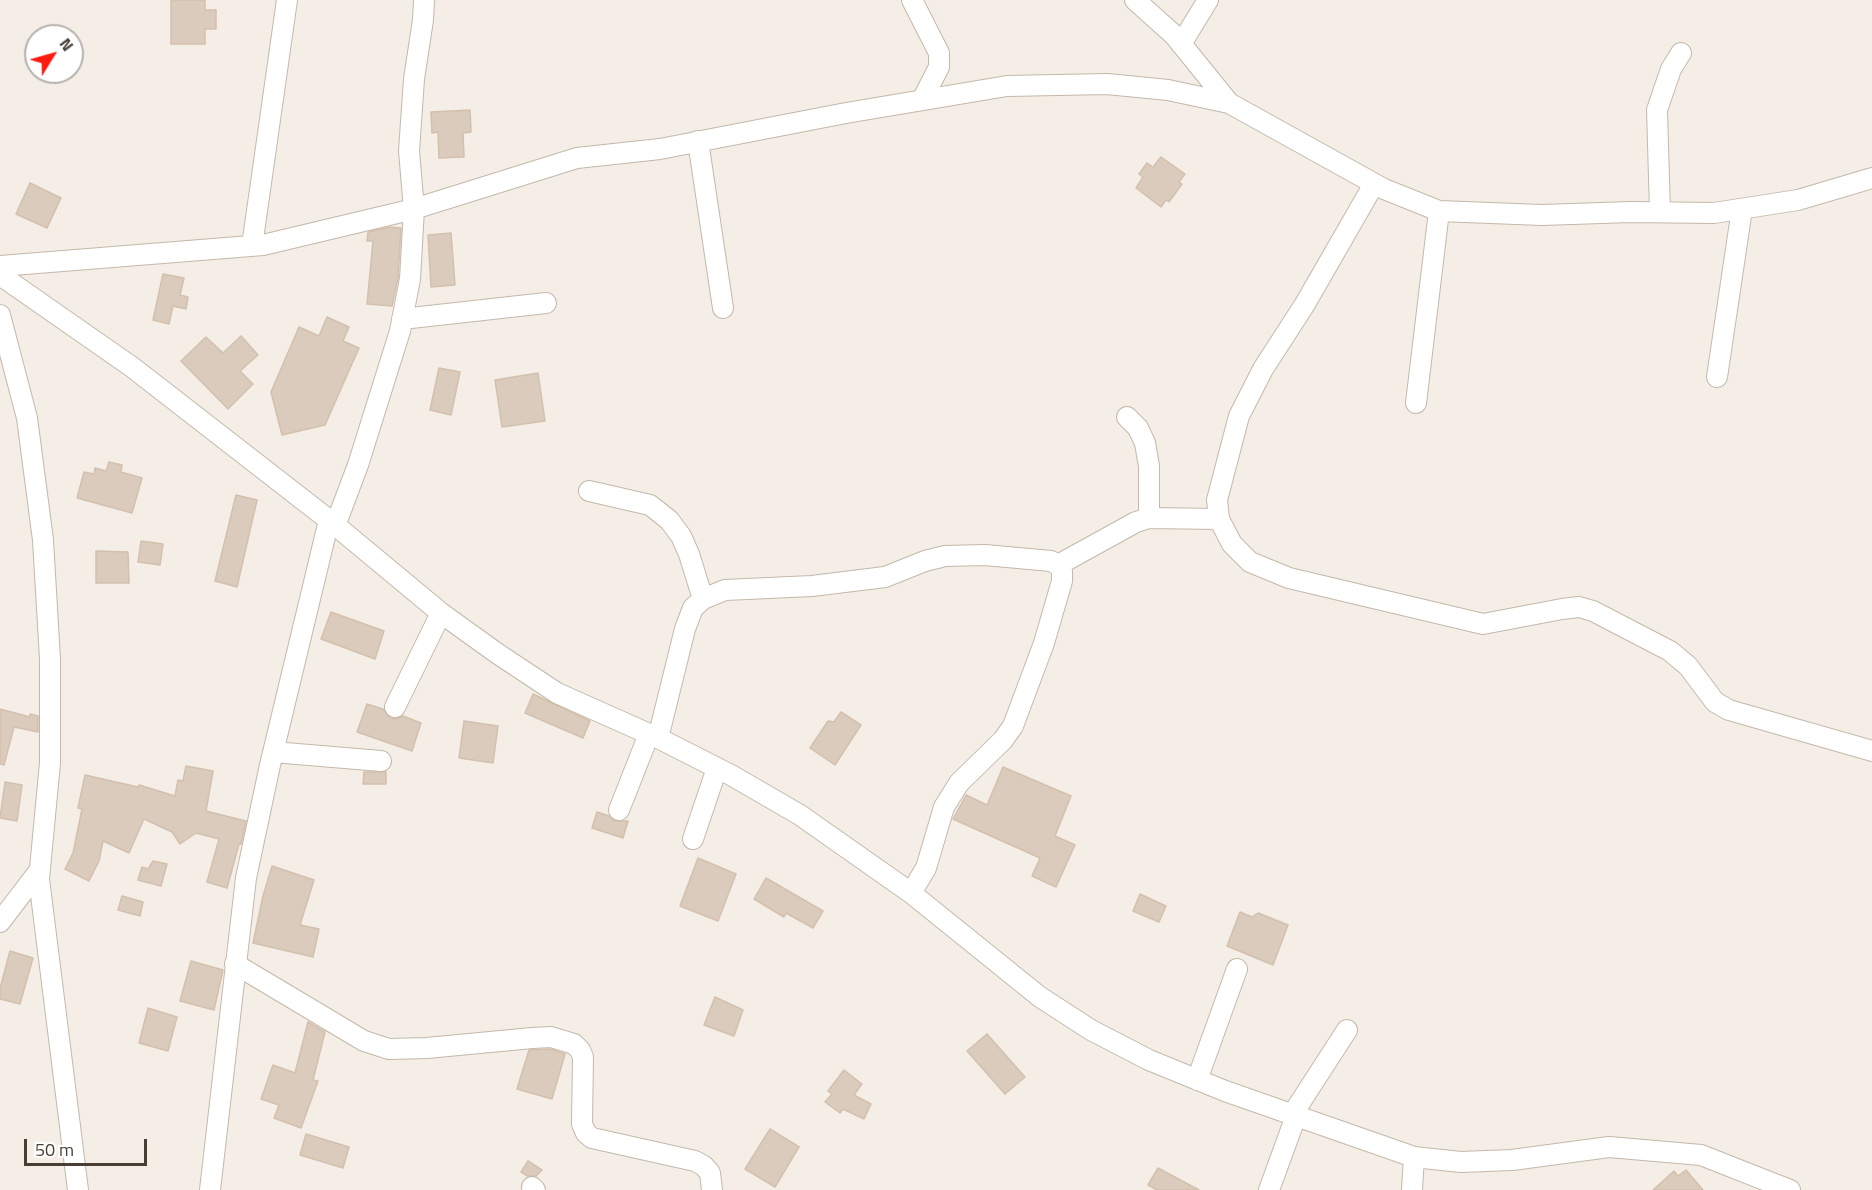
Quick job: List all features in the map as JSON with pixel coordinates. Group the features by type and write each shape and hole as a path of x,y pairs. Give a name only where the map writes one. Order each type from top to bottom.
{"street":[{"path":"252,246 287,0"},
{"path":"210,1190 246,878 273,752 332,523 358,465 402,319 410,279 414,209 409,151 414,79 424,0"},
{"path":"912,0 939,54 939,67 922,100"},
{"path":"1135,0 1181,44 1229,103"},
{"path":"1181,44 1208,0"},
{"path":"1660,212 1657,110 1666,80 1681,53"},
{"path":"0,266 263,245 414,209 577,158 660,149 1007,86 1107,84 1168,90 1229,103 1374,184 1439,211 1542,215 1714,213 1798,200 1872,178"},
{"path":"698,141 723,308"},
{"path":"1374,184 1305,304 1263,369 1239,416 1217,500 1219,519 1232,544 1250,562 1289,578 1483,624 1562,609 1579,607 1593,611 1670,651 1688,666 1714,702 1729,710 1872,751"},
{"path":"1717,377 1742,209"},
{"path":"1416,402 1439,211"},
{"path":"0,275 132,367 332,523 441,613 498,654 557,693 654,736 717,768 800,815 911,893 1040,997 1091,1030 1149,1060 1294,1116 1414,1157 1461,1162 1512,1160 1609,1147 1701,1155 1790,1190"},
{"path":"402,319 546,303"},
{"path":"0,315 27,418 43,540 50,659 50,763 39,871 78,1190"},
{"path":"1127,417 1138,428 1145,443 1149,466 1149,518"},
{"path":"589,491 650,506 669,520 681,536 689,554 703,599"},
{"path":"1058,565 1136,522 1149,518 1219,519"},
{"path":"619,810 654,736 693,608 703,599 725,591 823,585 885,578 925,561 945,556 985,555 1051,561 1062,571 1062,581 1044,643 1013,726 1003,740 958,783 944,807 926,868 911,893"},
{"path":"395,707 441,613"},
{"path":"273,752 381,761"},
{"path":"693,838 717,768"},
{"path":"0,922 39,871"},
{"path":"235,964 364,1041 389,1049 427,1048 551,1037 574,1044 583,1057 582,1124 586,1132 592,1138 695,1161 710,1173 712,1190"},
{"path":"1197,1080 1238,969"},
{"path":"1269,1190 1294,1116 1347,1030"},
{"path":"1412,1190 1414,1157"}],"building":[{"path":"171,0 205,0 205,10 216,10 216,29 205,29 205,44 171,44"},
{"path":"470,110 471,132 463,133 464,157 439,158 438,132 432,133 431,112"},
{"path":"1161,157 1185,174 1179,182 1182,184 1169,202 1166,200 1161,207 1136,188 1143,177 1139,174 1147,163 1153,167"},
{"path":"30,183 61,198 47,228 16,214"},
{"path":"390,227 401,228 398,278 392,306 367,304 373,241 367,241 368,232"},
{"path":"451,233 455,285 431,287 428,235"},
{"path":"163,274 184,278 180,295 188,297 186,309 173,306 169,324 153,320"},
{"path":"327,317 349,327 343,341 359,348 325,425 282,435 271,392 299,327 319,336"},
{"path":"241,336 258,355 240,371 253,384 228,409 181,361 206,337 223,353"},
{"path":"439,368 460,372 451,415 430,410"},
{"path":"538,373 545,421 502,427 495,380"},
{"path":"109,462 122,465 121,472 142,478 132,513 77,498 84,472 94,474 95,468 106,471"},
{"path":"236,495 257,500 237,587 215,581"},
{"path":"141,541 163,544 160,565 138,562"},
{"path":"96,551 128,552 129,583 96,583"},
{"path":"331,612 384,631 375,659 321,639"},
{"path":"533,694 590,721 583,738 525,713"},
{"path":"367,704 383,709 390,718 396,719 403,716 421,723 412,751 357,732"},
{"path":"0,709 30,717 30,714 38,716 38,732 14,727 4,765 0,764"},
{"path":"841,712 861,725 835,765 810,748 828,721 834,722"},
{"path":"464,721 498,726 493,763 459,758"},
{"path":"186,766 213,771 206,811 246,821 227,888 207,882 219,839 196,833 180,844 172,832 144,819 129,853 103,841 99,861 89,881 65,869 73,853 82,809 78,808 85,775 138,787 139,785 175,796 178,780 183,781"},
{"path":"1003,767 1071,796 1055,836 1075,845 1056,887 1032,876 1040,858 953,819 966,795 987,805"},
{"path":"364,772 386,772 386,784 363,784"},
{"path":"5,782 22,785 17,821 0,818"},
{"path":"597,812 615,821 628,821 623,838 592,828"},
{"path":"698,858 736,874 718,921 680,906"},
{"path":"153,861 167,864 161,886 138,880 142,867 148,869"},
{"path":"272,866 314,880 300,925 319,929 313,957 253,943"},
{"path":"766,878 823,911 813,928 786,913 784,917 754,899"},
{"path":"1140,894 1166,906 1159,922 1133,911"},
{"path":"122,896 143,902 140,916 118,910"},
{"path":"1240,912 1252,917 1258,913 1288,925 1273,965 1227,946"},
{"path":"10,951 33,958 20,1004 0,999 0,988"},
{"path":"191,961 223,970 214,1010 180,1001"},
{"path":"715,997 743,1010 734,1036 704,1025"},
{"path":"148,1008 177,1017 168,1051 139,1043"},
{"path":"308,1022 325,1032 313,1080 318,1081 301,1128 274,1118 279,1105 261,1099 273,1065 295,1073"},
{"path":"987,1034 1025,1077 1005,1094 967,1051"},
{"path":"550,1049 565,1054 552,1099 517,1089 529,1050"},
{"path":"844,1070 862,1084 854,1095 871,1104 864,1119 843,1109 840,1113 825,1102 832,1094 828,1091"},
{"path":"770,1129 799,1147 775,1187 745,1169"},
{"path":"306,1134 349,1147 343,1168 300,1155"},
{"path":"528,1161 542,1170 536,1176 527,1176 521,1172"},
{"path":"1158,1168 1199,1190 1157,1190 1148,1185"},
{"path":"1686,1170 1703,1190 1653,1190 1674,1171 1678,1176"}]}
